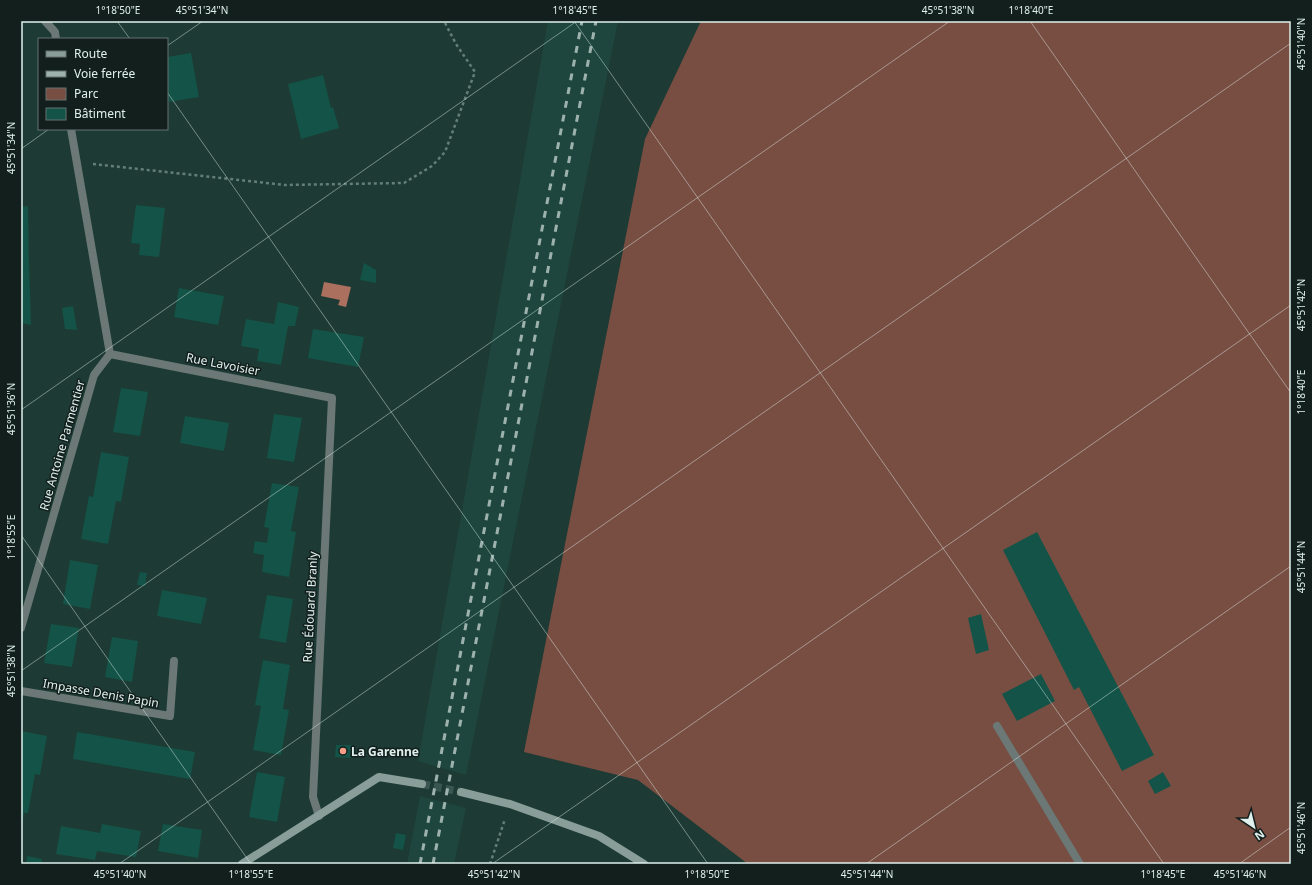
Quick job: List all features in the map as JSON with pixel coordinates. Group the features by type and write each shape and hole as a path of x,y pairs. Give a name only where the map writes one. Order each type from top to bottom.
{"street":[{"path":"45,21 55,32 56,38"},
{"path":"71,130 110,354"},
{"name":"Rue Lavoisier","path":"110,354 332,398"},
{"name":"Rue Antoine Parmentier","path":"21,628 94,375 110,354"},
{"name":"Rue Édouard Branly","path":"319,816 313,797 332,398"},
{"name":"Impasse Denis Papin","path":"21,692 170,716 174,661"},
{"path":"997,726 1080,864"},
{"path":"242,864 379,777 422,784"},
{"path":"461,792 510,804 599,836 644,864"}],"path":[{"path":"77,162 285,185 404,183 432,166 445,152 475,72 456,44 444,21"},
{"path":"490,864 510,804"}],"shaded area":[{"path":"548,21 618,21 466,775 418,761"},
{"path":"324,282 351,287 346,307 338,305 340,300 321,296"},
{"path":"420,796 466,808 454,864 407,864"}],"green space":[{"path":"701,21 1291,21 1291,864 748,864 638,780 524,752 645,139"}],"building":[{"path":"191,53 199,97 169,102 168,57"},
{"path":"323,75 331,108 333,107 339,128 301,139 288,84"},
{"path":"136,205 165,208 159,257 139,255 140,244 131,243"},
{"path":"28,206 31,325 21,323 21,207"},
{"path":"364,263 376,270 376,283 360,280"},
{"path":"179,288 224,296 218,325 174,317"},
{"path":"278,302 299,307 295,326 288,326 281,365 257,361 259,349 241,346 246,319 274,324"},
{"path":"73,306 77,330 65,329 62,308"},
{"path":"313,329 364,337 358,367 308,358"},
{"path":"121,388 148,392 140,436 113,432"},
{"path":"274,414 302,418 294,462 267,458"},
{"path":"185,416 229,423 224,451 180,443"},
{"path":"101,452 129,457 121,502 116,501 108,544 81,539 89,496 93,497"},
{"path":"272,483 299,487 291,531 296,532 289,577 262,572 264,555 253,553 255,541 267,543 269,528 264,527"},
{"path":"1037,532 1154,755 1122,771 1079,687 1074,690 1003,550"},
{"path":"70,560 98,565 90,609 63,604"},
{"path":"140,572 147,573 145,586 137,585"},
{"path":"162,590 207,598 201,624 157,616"},
{"path":"267,595 293,599 286,643 259,638"},
{"path":"981,614 989,650 976,654 968,618"},
{"path":"51,624 79,628 72,667 44,663"},
{"path":"112,637 138,641 132,682 105,677"},
{"path":"263,660 290,665 283,709 289,710 281,755 253,750 261,706 255,705"},
{"path":"1041,674 1055,701 1017,721 1002,694"},
{"path":"21,731 47,736 40,775 35,774 28,813 24,813 22,823"},
{"path":"77,732 195,752 190,779 73,759"},
{"name":"La Garenne","path":"336,745 352,745 350,758 335,757"},
{"path":"257,772 285,777 277,822 249,817"},
{"path":"1163,772 1171,786 1155,794 1148,781"},
{"path":"102,824 141,831 136,857 97,851 95,860 56,854 61,826 100,833"},
{"path":"163,824 202,830 198,858 158,851"},
{"path":"396,833 406,835 403,850 393,848"},
{"path":"27,856 42,859 41,864 26,864"}],"tunnel":[{"path":"422,784 461,792"}],"railway":[{"path":"420,864 582,21"},
{"path":"433,864 596,21"}],"place":[{"name":"La Garenne","path":"343,751"}]}
